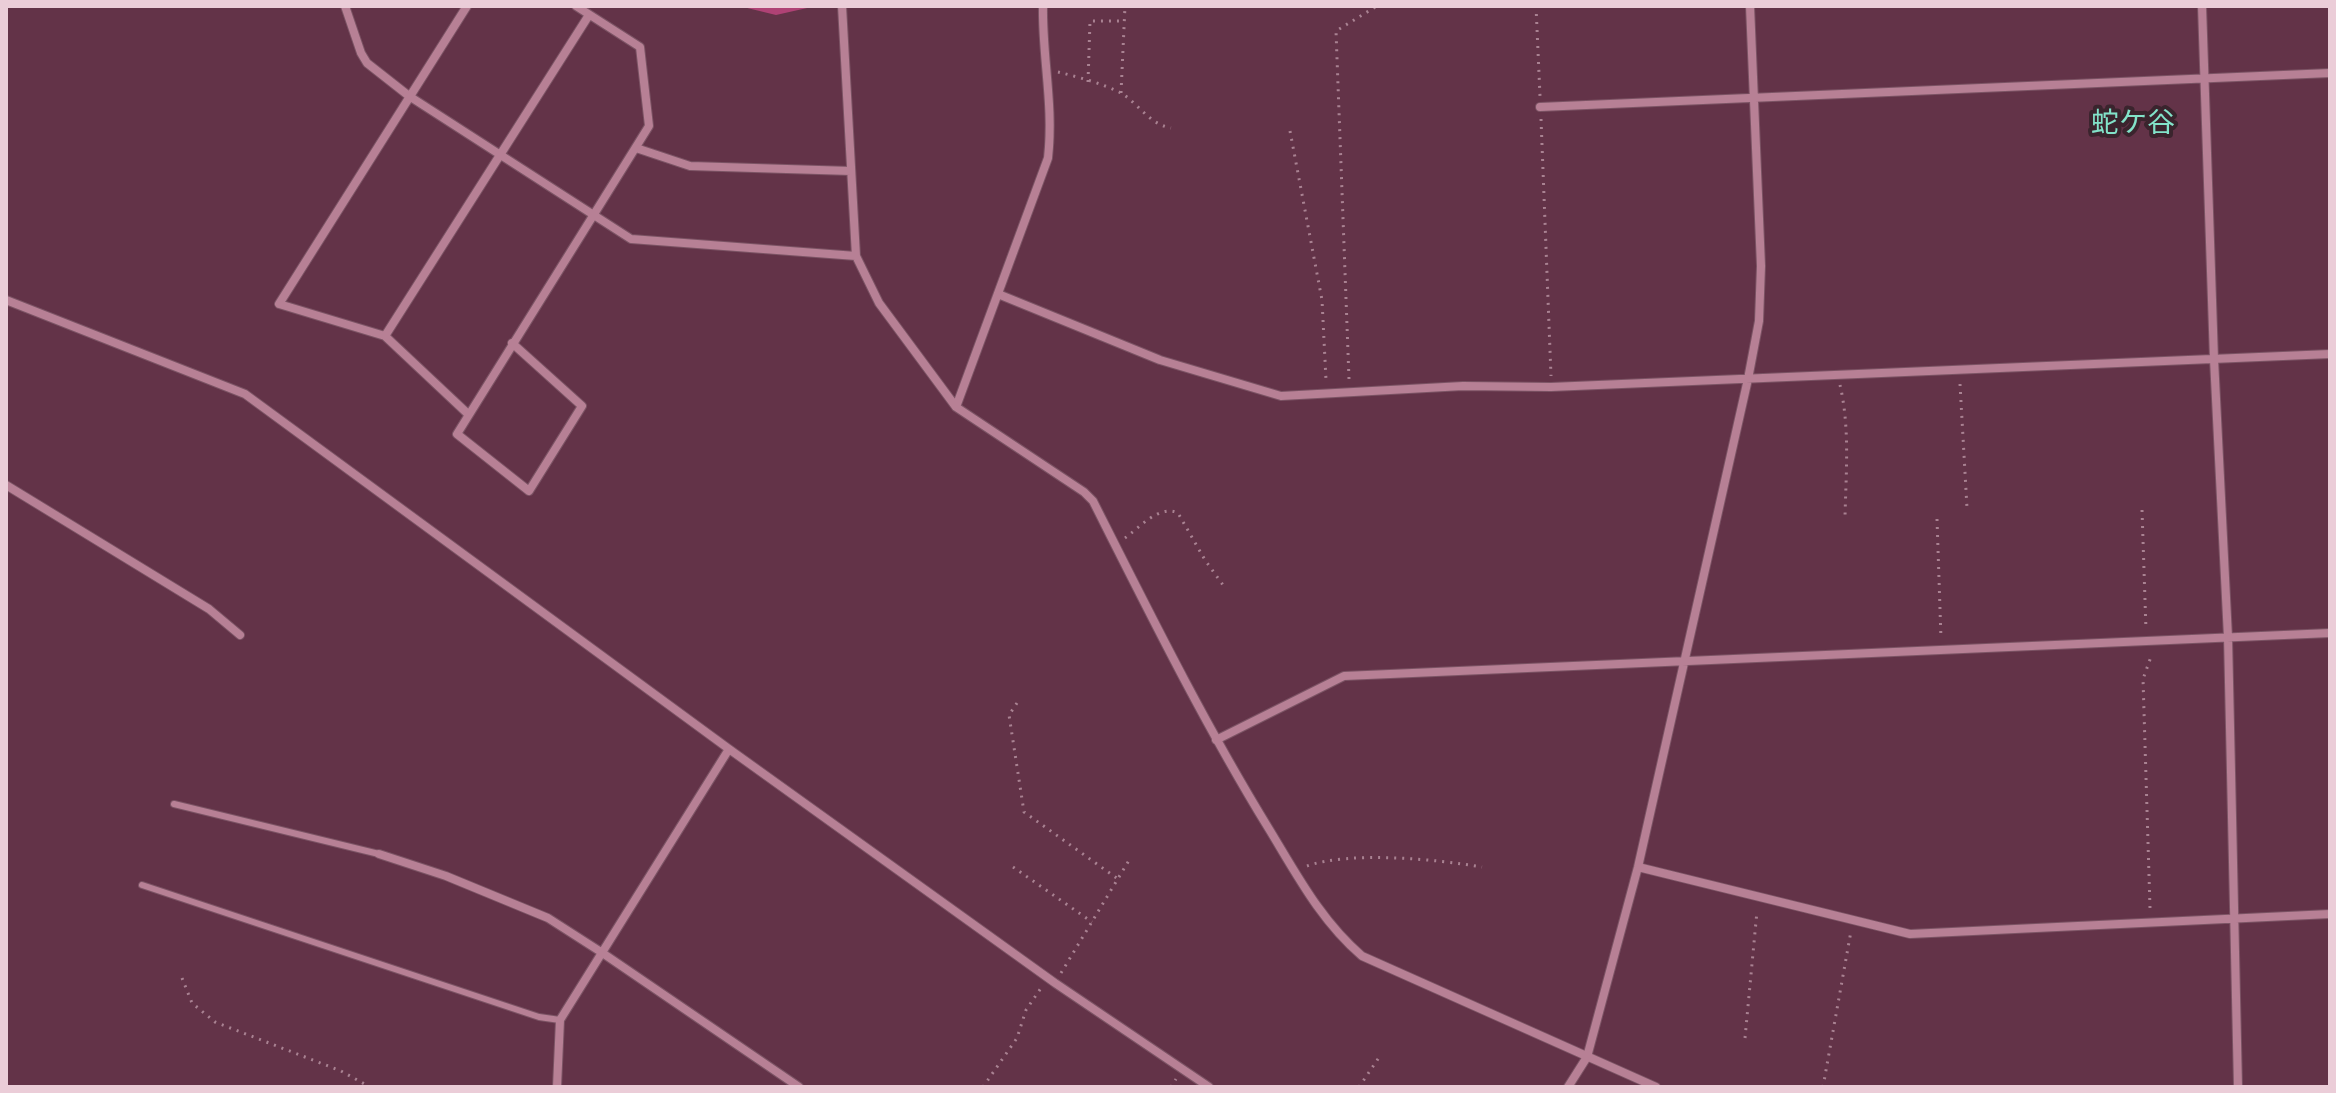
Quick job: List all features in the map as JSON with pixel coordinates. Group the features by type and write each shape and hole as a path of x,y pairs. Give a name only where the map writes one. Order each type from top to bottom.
{"street":[{"path":"345,6 367,63 409,96 631,239 856,256"},
{"path":"467,6 279,304 385,336 468,414"},
{"path":"512,343 582,406 529,491 457,434 512,343 649,126 640,47 576,6"},
{"path":"842,6 856,256 879,303 956,407 1093,501 1216,740 1318,909 1341,938 1362,956 1656,1087"},
{"path":"956,407 1048,158 1051,135 1043,6"},
{"path":"1568,1087 1587,1057 1638,867 1759,321 1761,266 1750,6"},
{"path":"2202,6 2214,359 2228,637 2238,1087"},
{"path":"385,336 589,15"},
{"path":"1540,107 2330,73"},
{"path":"636,148 690,166 851,171"},
{"path":"998,294 1160,360 1281,396 1463,386 1551,387 2330,354"},
{"path":"6,300 245,394 729,749 1052,981 1209,1087"},
{"path":"6,485 209,609 240,635"},
{"path":"1216,740 1344,676 2330,633"},
{"path":"557,1087 560,1020 729,749"},
{"path":"379,854 446,876 548,918 799,1087"},
{"path":"1638,867 1910,934 2330,914"}],"lane":[{"path":"174,804 379,854"},
{"path":"142,885 539,1017 560,1020"}],"path":[{"path":"1121,93 1125,6"},
{"path":"1350,393 1336,31 1377,6"},
{"path":"1536,6 1551,387"},
{"path":"1088,82 1090,21 1124,21"},
{"path":"1048,70 1121,93 1145,115 1171,128"},
{"path":"1290,131 1322,300 1327,394"},
{"path":"1959,370 1967,508"},
{"path":"1840,376 1846,441 1845,517"},
{"path":"1115,546 1161,512 1173,510 1178,513 1223,585"},
{"path":"2142,510 2152,654 2143,679 2150,908"},
{"path":"1937,519 1939,651"},
{"path":"1017,703 1009,715 1024,812 1118,879"},
{"path":"983,1087 1017,1038 1026,1010 1052,981 1131,857"},
{"path":"1294,871 1325,860 1358,859 1439,860 1482,867"},
{"path":"1013,867 1092,922"},
{"path":"1745,1038 1760,897"},
{"path":"1823,1087 1853,920"},
{"path":"182,978 192,1003 215,1022 341,1071 370,1087"},
{"path":"1359,1087 1380,1056"}],"shaded area":[{"path":"739,6 816,6 776,15"}],"district":[{"name":"蛇ケ谷","path":"2133,124"}]}
